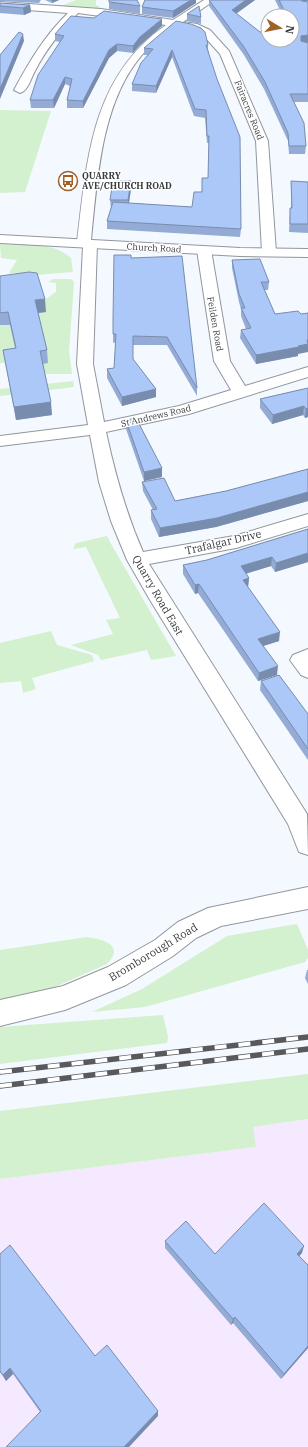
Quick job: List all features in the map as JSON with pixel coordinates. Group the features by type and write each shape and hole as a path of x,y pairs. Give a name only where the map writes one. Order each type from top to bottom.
{"street":[{"path":"53,7 69,0"},
{"path":"101,0 101,12"},
{"name":"Quarry Road East","path":"210,0 176,23 138,53 116,83 102,130 90,188 87,244 85,364 108,482 120,521 137,560 161,601 299,821 308,845"},
{"name":"Fairacres Road","path":"0,4 101,12 193,26 206,32 225,53 260,134 264,155 269,252"},
{"path":"20,90 46,44 61,25 76,10"},
{"name":"Church Road","path":"0,239 204,250 308,252"},
{"name":"Feilden Road","path":"204,250 222,361 234,384 242,393"},
{"name":"St Andrews Road","path":"0,441 97,429 183,410 308,372"},
{"name":"Trafalgar Drive","path":"137,560 236,542 308,520"},
{"name":"Bromborough Road","path":"0,1013 65,998 117,976 164,948 187,930 217,916 308,898"}],"shaded area":[{"path":"308,1119 308,1447 0,1447 0,1179 256,1147 252,1127"}],"green space":[{"path":"76,0 96,0 96,5 99,6 99,9 61,6"},
{"path":"0,110 51,111 25,192 0,193"},
{"path":"0,244 28,244 47,246 55,249 71,258 73,272 35,275 9,273 17,260 1,258"},
{"path":"53,279 71,279 74,282 69,351 72,374 43,374 28,365 48,363 0,363 0,317 43,301 56,292 56,283 48,282"},
{"path":"73,381 74,387 0,396 0,389"},
{"path":"107,536 176,656 151,660 147,650 101,660 98,655 71,645 113,634 106,620 120,618 86,547 73,549 76,543"},
{"path":"51,631 57,645 92,655 94,661 32,678 36,689 23,693 21,681 0,683 0,643"},
{"path":"297,924 308,950 308,958 305,962 145,1007 92,1012 142,989 227,936"},
{"path":"87,937 105,941 113,948 114,952 107,964 48,990 0,1001 0,950"},
{"path":"163,1015 168,1037 167,1043 0,1064 0,1027"},
{"path":"308,1074 308,1119 253,1127 256,1147 0,1179 0,1111"}],"building":[{"path":"109,0 137,0 140,6 109,2"},
{"path":"145,0 191,0 173,11 142,7"},
{"path":"209,0 246,0 232,10 260,32 260,48 300,48 300,8 283,8 279,0 301,0 308,2 308,35 301,36 301,41 308,43 308,94 290,94 304,123 306,146 289,146 288,133 265,82 244,47"},
{"path":"0,3 30,5 23,8 0,6"},
{"path":"199,6 201,17 187,14"},
{"path":"104,11 162,19 140,37 133,46 117,44 109,50 83,101 67,100 72,79 65,77 53,100 30,100 38,75 64,36 55,34 71,16 94,18"},
{"path":"176,21 191,24 201,28 205,32 208,45 206,45 217,79 240,137 241,229 107,221 113,202 192,207 194,192 202,192 202,178 208,178 209,136 207,136 206,110 195,109 172,50 156,86 132,84 141,63 153,49 144,48"},
{"path":"19,32 23,34 0,89 0,55"},
{"path":"113,181 131,181 128,200 110,200"},
{"path":"291,181 308,182 308,224 290,224 290,208 292,208"},
{"path":"114,255 131,255 131,258 182,256 197,388 167,337 133,336 133,359 156,389 122,397 107,369 114,368 116,334 113,334"},
{"path":"260,259 269,282 261,282 275,314 298,311 301,314 308,313 308,344 256,355 241,330 251,328 241,308 245,308 239,294 232,260"},
{"path":"29,272 37,273 45,299 35,300 47,350 40,351 51,402 14,407 3,350 16,348 8,312 0,313 0,276"},
{"path":"308,388 308,408 306,409 304,406 273,415 260,399"},
{"path":"136,418 162,468 144,472 126,420"},
{"path":"308,469 308,492 217,518 160,528 151,510 157,509 142,482 164,478 175,501 226,491"},
{"path":"308,529 308,553 276,563 272,557 241,566 249,578 243,580 280,632 258,639 278,666 259,673 199,584 195,585 183,565 207,560"},
{"path":"279,675 308,714 308,749 261,681"},
{"path":"264,1203 304,1246 297,1254 308,1265 308,1346 284,1374 235,1317 233,1319 165,1241 186,1221 215,1254"},
{"path":"10,1245 95,1356 107,1345 158,1411 124,1447 6,1447 41,1411 10,1368 3,1375 0,1371 0,1254"}],"railway":[{"path":"0,1072 308,1037"},
{"path":"0,1086 308,1049"}],"place":[{"name":"QUARRY AVE/CHURCH ROAD","path":"68,181"}]}
